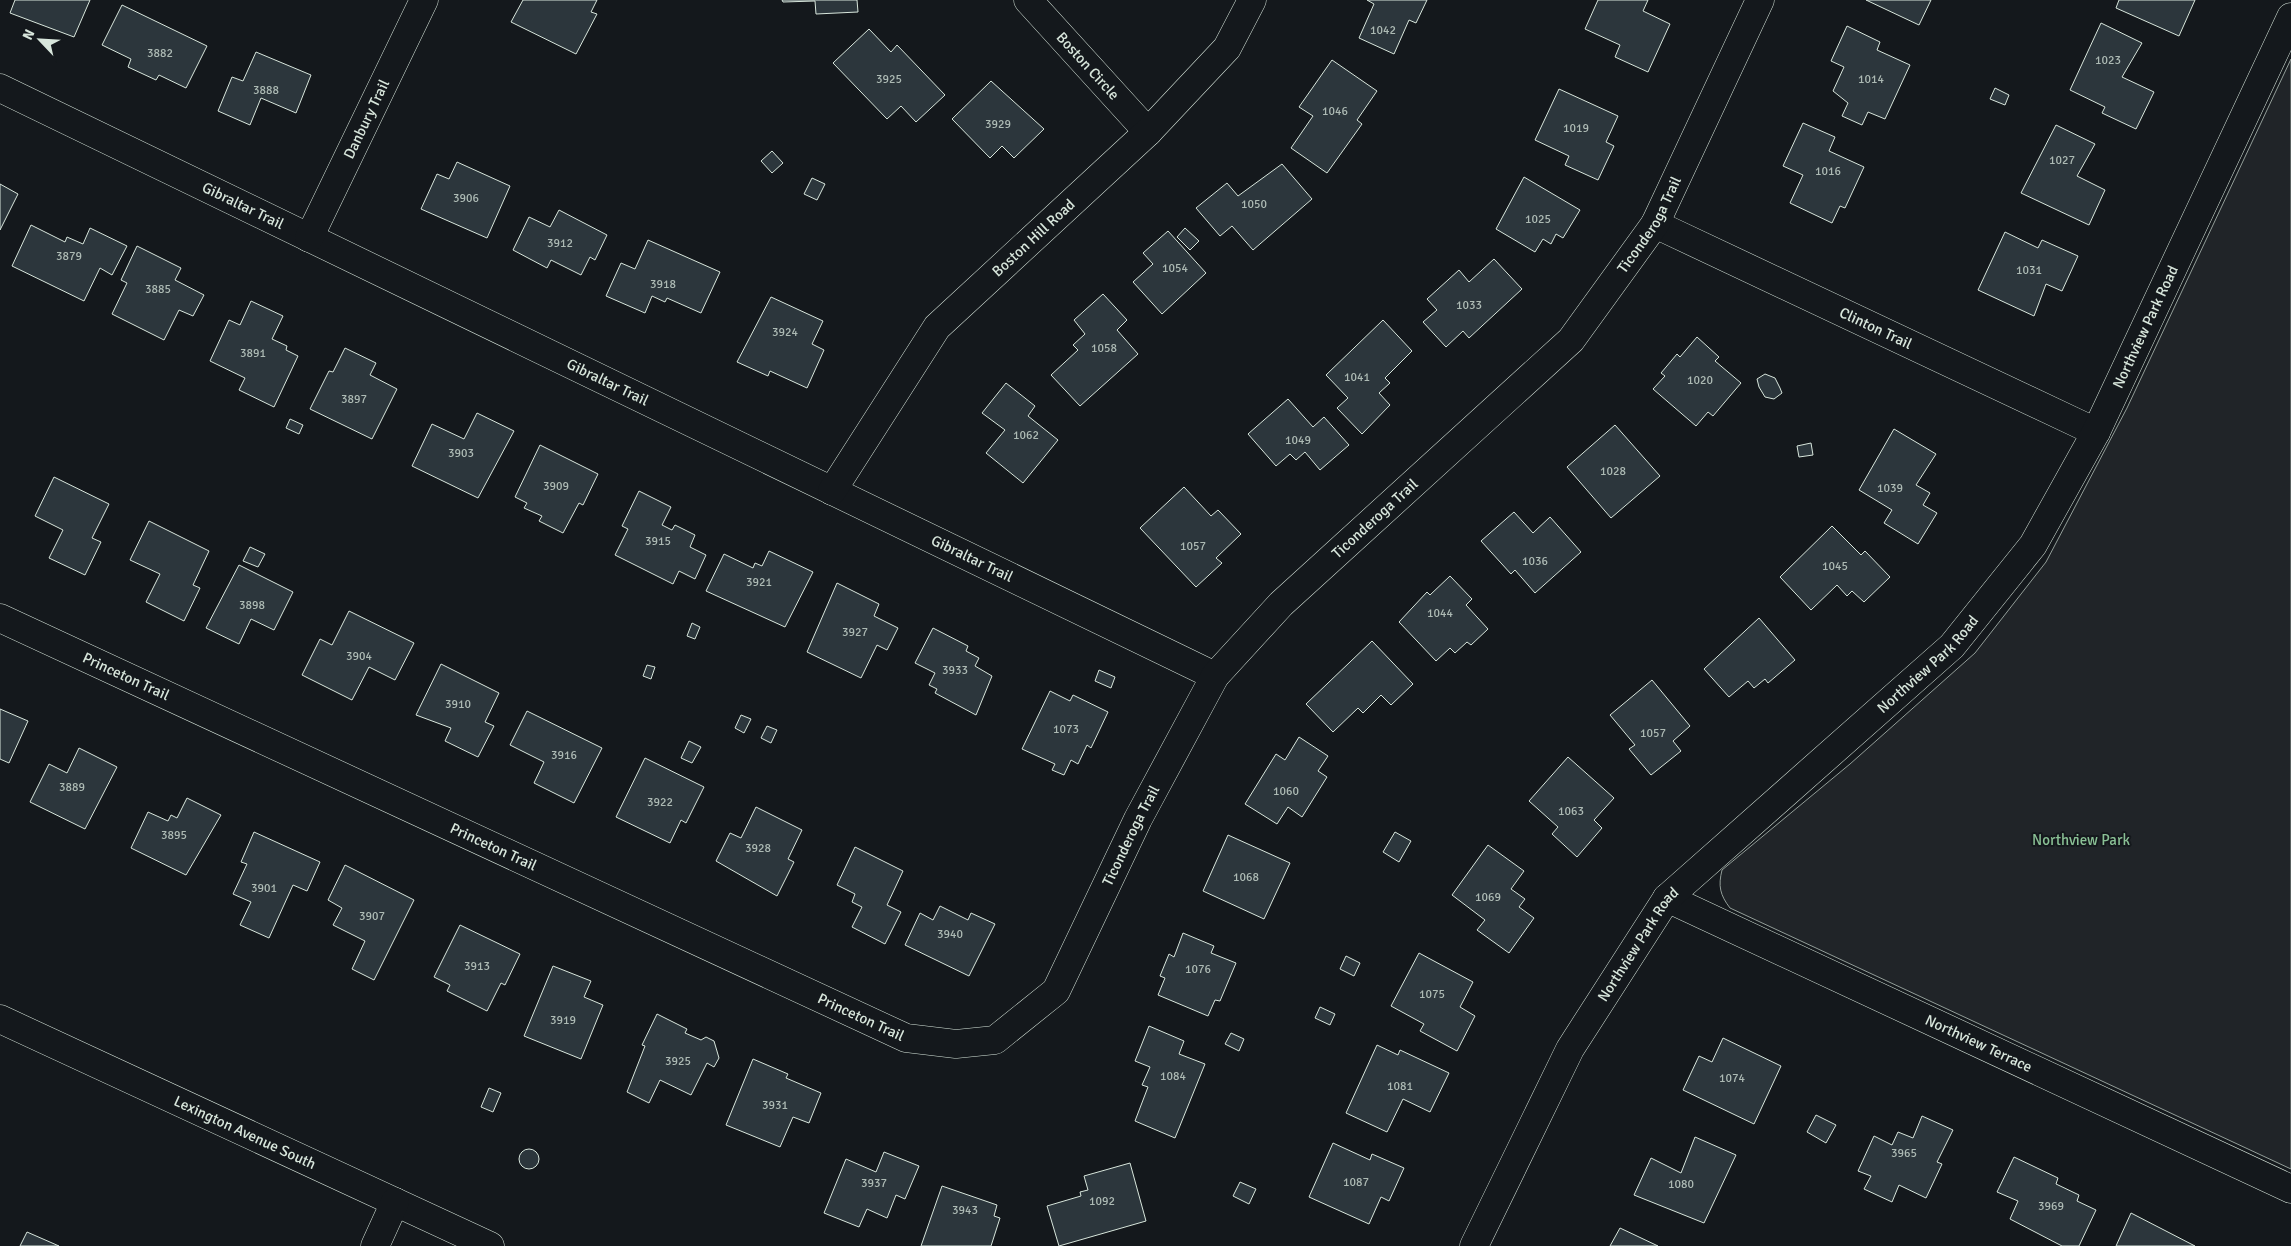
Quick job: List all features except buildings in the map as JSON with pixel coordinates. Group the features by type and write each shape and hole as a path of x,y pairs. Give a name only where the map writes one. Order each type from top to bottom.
{"street":[{"name":"Danbury Trail","path":"309,238 424,0"},
{"name":"Boston Circle","path":"1028,0 1148,132"},
{"name":"Boston Hill Road","path":"832,490 937,327 1148,132 1227,48 1252,0"},
{"name":"Ticonderoga Trail","path":"995,1040 1056,991 1138,820 1216,676 1281,604 1571,340 1655,224 1760,0"},
{"name":"Northview Park Road","path":"1474,1246 1570,1050 1667,898 1952,646 2033,545 2096,432 2291,17"},
{"name":"Gibraltar Trail","path":"0,88 1216,676"},
{"name":"Clinton Trail","path":"1655,224 2096,432"},
{"name":"Princeton Trail","path":"0,618 906,1038 956,1044 995,1040"},
{"name":"Northview Terrace","path":"1667,898 2291,1189"},
{"name":"Lexington Avenue South","path":"0,1020 490,1246"},
{"path":"375,1246 395,1202"}],"green space":[{"name":"Northview Park","path":"2291,59 2291,1169 1730,908 1722,894 1720,881 1722,870 1850,764 1975,653 2046,562 2127,408"}]}
